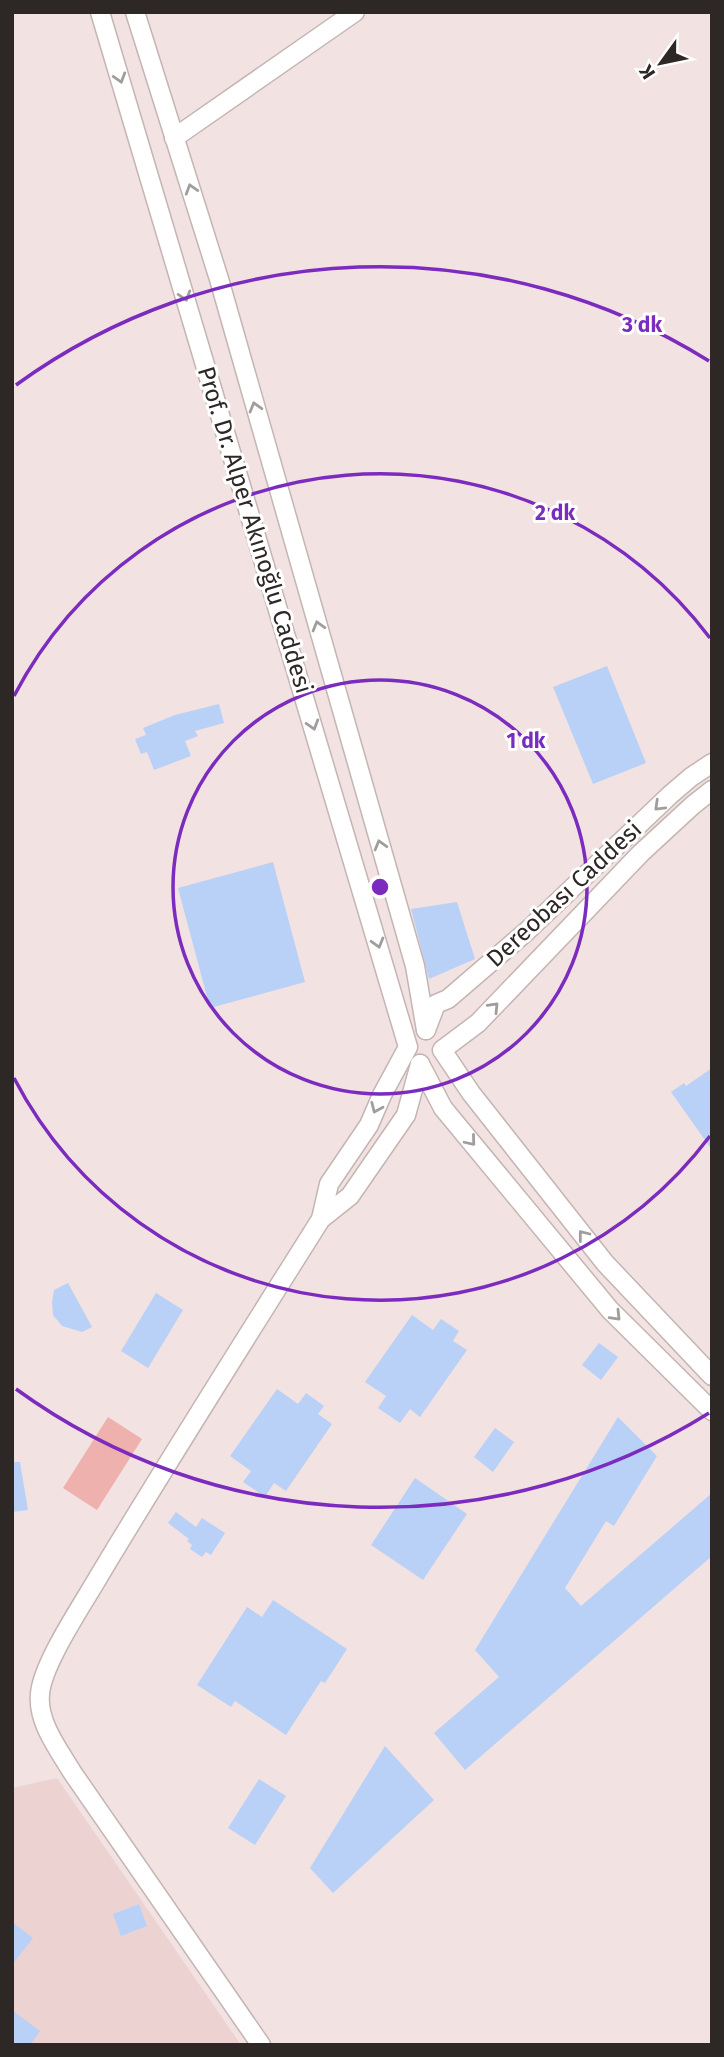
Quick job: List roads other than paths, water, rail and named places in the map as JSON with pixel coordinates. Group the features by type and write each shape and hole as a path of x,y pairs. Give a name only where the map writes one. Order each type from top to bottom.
{"street":[{"name":"Prof. Dr. Alper Akınoğlu Caddesi","path":"100,12 408,1047"},
{"name":"Prof. Dr. Alper Akınoğlu Caddesi","path":"135,12 222,292 415,966 426,1030"},
{"path":"174,138 355,12"},
{"name":"Dereobası Caddesi","path":"436,1004 448,999 527,931 670,795 712,763"},
{"name":"Dereobası Caddesi","path":"449,1045 478,1023 650,845 693,804 712,790"},
{"path":"419,989 426,998 436,1004 426,1030"},
{"path":"261,2045 72,1772 45,1726 39,1695 47,1669 62,1639 151,1489 321,1219 329,1184 369,1125 411,1037 426,1030 436,1034 442,1044 449,1045"},
{"path":"408,1047 411,1058 426,1065 437,1060 449,1045"},
{"path":"449,1045 456,1071 471,1093 605,1263 712,1376"},
{"path":"421,1064 443,1108 610,1310 712,1411"},
{"path":"321,1219 350,1196 406,1115 421,1064"},
{"path":"408,1109 443,1108"}]}
